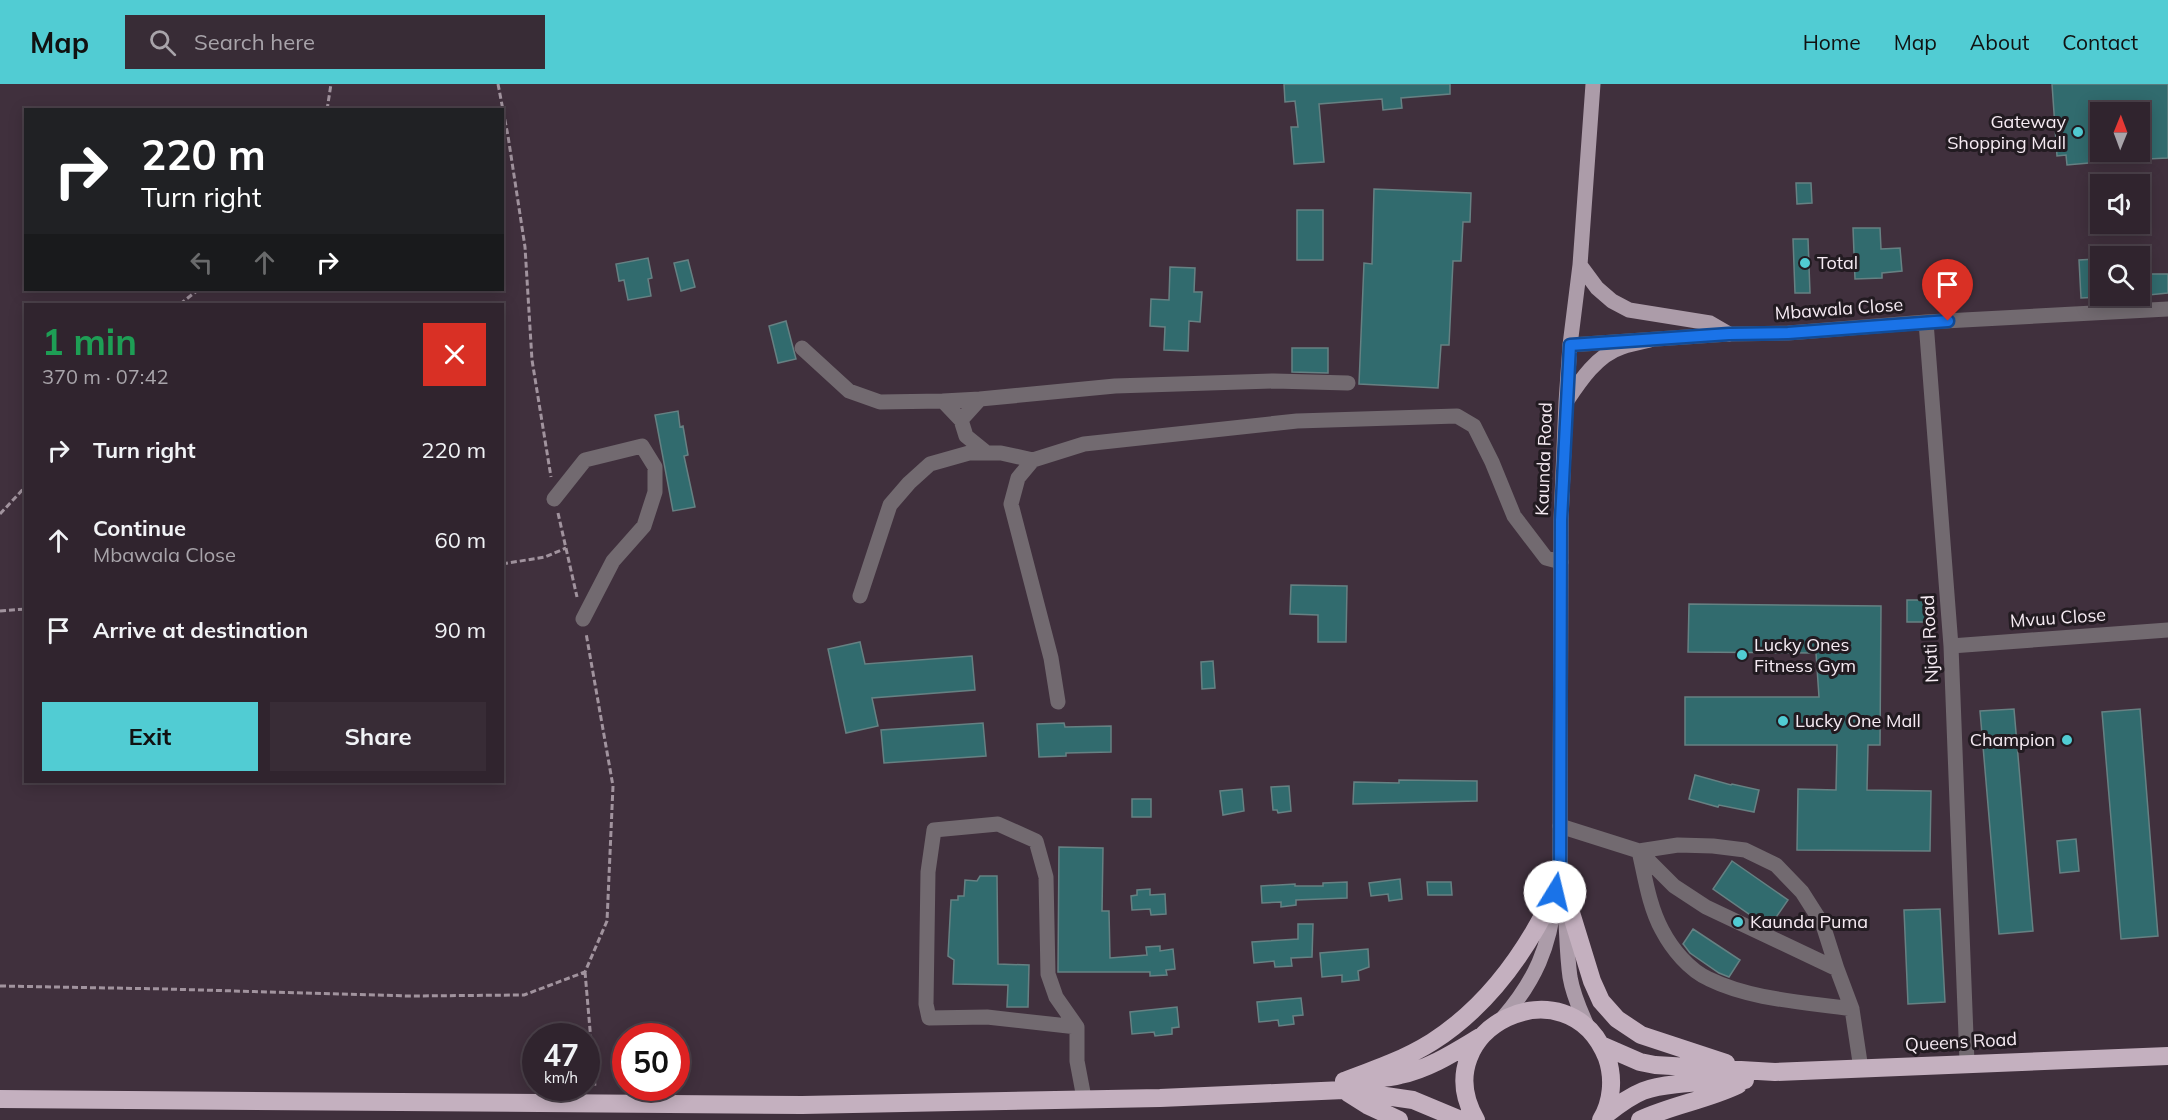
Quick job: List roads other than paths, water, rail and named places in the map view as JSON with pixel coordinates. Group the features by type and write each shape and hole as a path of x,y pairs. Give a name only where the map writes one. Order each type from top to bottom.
{"highway":[{"path":"1560,885 1592,981 1601,1001 1617,1019 1641,1035 1686,1049 1750,1074"},
{"path":"1344,1086 1432,1042 1476,1008 1513,965 1543,918 1560,885"},
{"path":"0,1099 882,1105 1295,1094 1414,1072 1447,1057 1481,1036 1502,1019 1524,1011 1547,1010 1570,1016 1589,1030 1602,1045 1611,1068 1611,1093 1602,1118"},
{"path":"1476,1120 1469,1108 1464,1083 1469,1058 1481,1036"},
{"path":"1602,1045 1640,1062 1750,1074"},
{"name":"Queens Road","path":"1750,1074 1967,1062 2168,1056"},
{"path":"1602,1118 1627,1099 1644,1091 1750,1074"},
{"path":"1640,1120 1659,1111 1722,1093 1750,1074"},
{"path":"1344,1086 1367,1105 1399,1120"},
{"path":"1344,1086 1413,1100 1461,1120"}],"main road":[{"name":"Kaunda Road","path":"1589,1030 1570,978 1560,885 1561,520 1570,345 1580,265 1593,84"},
{"path":"1580,265 1597,288 1612,301 1629,310 1710,322 1729,334"},
{"path":"1566,402 1596,363 1620,348 1650,340"},
{"name":"Kaunda Road","path":"1502,1019 1527,988 1536,971 1552,924 1560,885"}],"street":[{"name":"Mbawala Close","path":"1570,345 2168,309"},
{"name":"Njati Road","path":"1926,322 1951,646 1967,1062"},
{"path":"802,348 849,391 880,402 980,399 1115,386 1274,381 1348,383"},
{"path":"961,420 980,399"},
{"path":"943,401 961,420 966,436 987,453"},
{"path":"860,596 890,505 930,464 969,453 1001,453 1033,460 1084,444 1297,421 1457,416 1474,426 1492,462 1514,516 1546,558 1561,562"},
{"path":"554,498 585,460 642,446 655,467 655,492 644,526 613,561 583,620"},
{"path":"1033,460 1018,478 1011,504 1050,658 1058,702"},
{"name":"Mvuu Close","path":"1951,646 2168,630"},
{"path":"1077,1028 987,1017 929,1018 926,1005 928,872 934,830 998,824 1036,841 1046,877 1048,974 1056,997 1077,1028 1077,1061 1084,1098"},
{"path":"1560,826 1639,851 1678,845 1713,846 1745,850 1776,865 1802,892 1823,925 1852,1009 1861,1069"},
{"path":"1639,851 1674,886 1706,907 1837,969"},
{"path":"1639,851 1650,898 1662,929 1679,956 1707,978 1743,992 1852,1009"}],"place":[{"name":"Gateway Shopping Mall","path":"2078,132"},
{"name":"Total","path":"1805,263"},
{"name":"Lucky Ones Fitness Gym","path":"1742,655"},
{"name":"Lucky One Mall","path":"1783,721"},
{"name":"Champion","path":"2067,740"},
{"name":"Kaunda Puma","path":"1738,922"}]}
